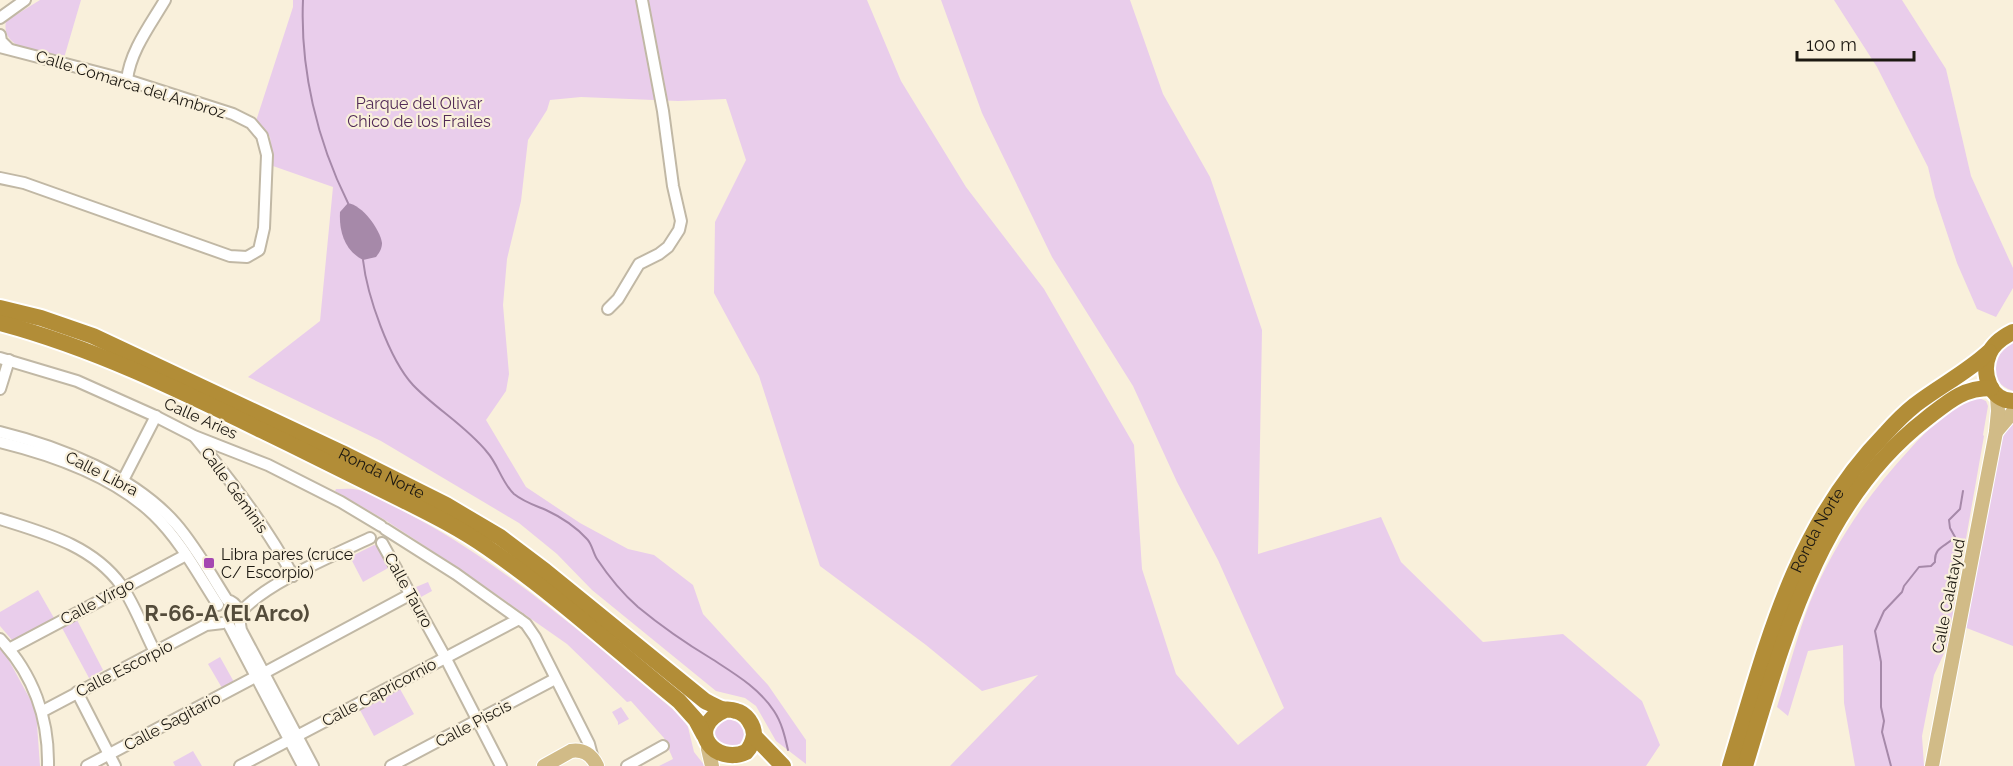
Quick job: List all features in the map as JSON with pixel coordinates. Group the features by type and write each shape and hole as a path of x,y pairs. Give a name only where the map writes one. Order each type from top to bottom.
{"highway":[{"name":"Ronda Norte","path":"0,308 41,318 93,336 342,453 446,505 500,537 705,701 724,710 736,711 746,716 752,725 754,736 783,766"},
{"name":"Ronda Norte","path":"0,323 39,333 99,354 162,382 335,466 463,532 534,582 679,701 696,720 706,742"},
{"name":"Ronda Norte","path":"1730,766 1772,629 1793,571 1812,532 1832,499 1872,449 1913,406 1972,368 2003,337 2013,332"},
{"path":"1989,352 1986,373 2000,395"},
{"name":"Ronda Norte","path":"1745,766 1782,645 1803,589 1827,539 1856,492 1883,459 1920,424 1954,397 1975,388 2000,395"},
{"path":"724,710 714,714 708,722 706,742 720,758 755,766"},
{"path":"733,761 749,749 754,736"}],"main road":[{"name":"Calle Calatayud","path":"1932,766 1996,432 2000,395"},
{"path":"1996,432 2013,412"},
{"path":"706,742 712,766"},
{"path":"544,766 571,751 589,761"}],"street":[{"path":"0,18 25,0"},
{"path":"127,80 128,71 136,52 165,0"},
{"path":"608,309 618,299 639,264 668,247 680,230 681,221 642,0"},
{"path":"0,35 4,47"},
{"name":"Calle Comarca del Ambroz","path":"0,178 24,183 136,224 185,238 230,256 247,257 259,250 264,228 267,155 262,136 251,123 233,114 127,80 4,47"},
{"path":"0,389 5,359"},
{"name":"Calle Aries","path":"5,359 77,381 156,416 194,436 268,465 341,502 456,574 526,624 589,744 589,761"},
{"path":"121,484 156,416"},
{"name":"Calle Libra","path":"0,432 80,460 159,507 177,525 224,604"},
{"name":"Calle Géminis","path":"194,436 229,478 256,516 293,576"},
{"name":"Calle Libra","path":"0,442 121,484 153,514 224,604"},
{"path":"0,519 63,540 103,566 122,588 155,652"},
{"path":"373,528 383,528 387,536 382,543 374,542 370,538 370,532 373,528"},
{"path":"233,620 250,601 293,576 370,538"},
{"name":"Calle Tauro","path":"382,543 445,657 501,766"},
{"name":"Calle Virgo","path":"9,649 186,555"},
{"name":"Calle Sagitario","path":"87,766 411,594"},
{"path":"224,604 250,601"},
{"path":"224,604 217,618 233,620"},
{"path":"224,604 241,630 293,738 303,766"},
{"name":"Calle Escorpio","path":"206,625 224,604"},
{"name":"Calle Capricornio","path":"240,766 519,619"},
{"name":"Calle Escorpio","path":"43,711 206,625 233,620"},
{"path":"0,639 9,649 34,690 43,711 48,766"},
{"name":"Calle Piscis","path":"392,766 555,679"},
{"path":"77,692 115,766"},
{"path":"293,738 313,766"},
{"path":"627,766 663,746"}],"green space":[{"path":"40,0 81,0 64,58 16,45 6,31 6,21"},
{"name":"Parque del Olivar Chico de los Frailes","path":"293,0 867,0 901,81 966,187 1044,289 1134,445 1142,569 1176,674 1238,745 1284,708 1218,560 1177,482 1133,386 1052,257 982,113 941,0 1130,0 1163,94 1210,177 1262,330 1258,554 1381,517 1401,562 1483,642 1563,634 1642,701 1660,745 1646,766 950,766 1038,675 982,691 926,645 820,566 759,376 714,293 715,222 746,160 726,99 678,101 581,97 550,100 547,110 528,140 521,201 507,259 503,305 509,374 506,391 486,420 526,487 580,523 628,549 654,555 693,585 703,614 768,685 806,740 806,764 776,741 756,706 745,698 716,691 592,590 557,554 519,523 381,441 248,377 320,321 333,187 273,166 270,137 256,121 293,7"},
{"path":"1834,0 1902,0 1946,69 1971,176 2013,268 2013,288 1996,317 1977,309 1957,263 1935,197 1928,167 1877,67"},
{"path":"2013,341 2013,391 1998,381 1994,368 2000,353"},
{"path":"1979,398 1986,401 1988,406 1984,436 1947,647 1934,675 1922,736 1924,766 1855,766 1844,703 1843,645 1808,651 1788,716 1777,707 1801,628 1819,581 1841,540 1866,502 1895,466 1933,426 1950,412"},
{"path":"2013,422 2013,646 1964,627 2000,441"},
{"path":"336,489 359,490 373,495 455,541 523,587 682,717 688,727 694,752 705,766 659,766 673,759 664,738 631,701 627,702 567,644 460,569 385,520 335,491"},
{"path":"374,545 378,546 390,567 363,582 350,557"},
{"path":"428,582 432,591 421,597 416,587"},
{"path":"38,590 54,618 12,640 0,626 0,612"},
{"path":"76,618 103,670 89,678 61,626"},
{"path":"0,649 6,655 36,710 40,766 0,766"},
{"path":"220,657 234,682 222,688 208,664"},
{"path":"400,689 414,714 374,736 360,710"},
{"path":"621,707 629,719 618,725 612,712"},
{"path":"728,719 740,724 745,733 742,742 732,751 712,738 721,721"},
{"path":"193,751 202,766 175,766 173,762"}],"shaded area":[{"path":"348,203 359,208 378,231 382,245 376,257 363,260 347,245 340,226 340,212"}],"waterway":[{"path":"303,0 304,52 313,104 327,155 348,203"},
{"path":"363,260 369,291 380,326 404,374 413,385 479,443 491,457 514,494 557,516 583,535 589,541 606,572 638,607 674,635 754,688 779,720 788,750"},
{"path":"1891,766 1882,732 1884,721 1881,707 1881,662 1875,631 1884,611 1902,592 1919,567 1931,566 1935,562 1938,550 1955,537 1949,520 1960,509 1963,491"}],"place":[{"name":"Libra pares (cruce C/ Escorpio)","path":"209,563"}],"district":[{"name":"R-66-A (El Arco)","path":"227,613"}]}
